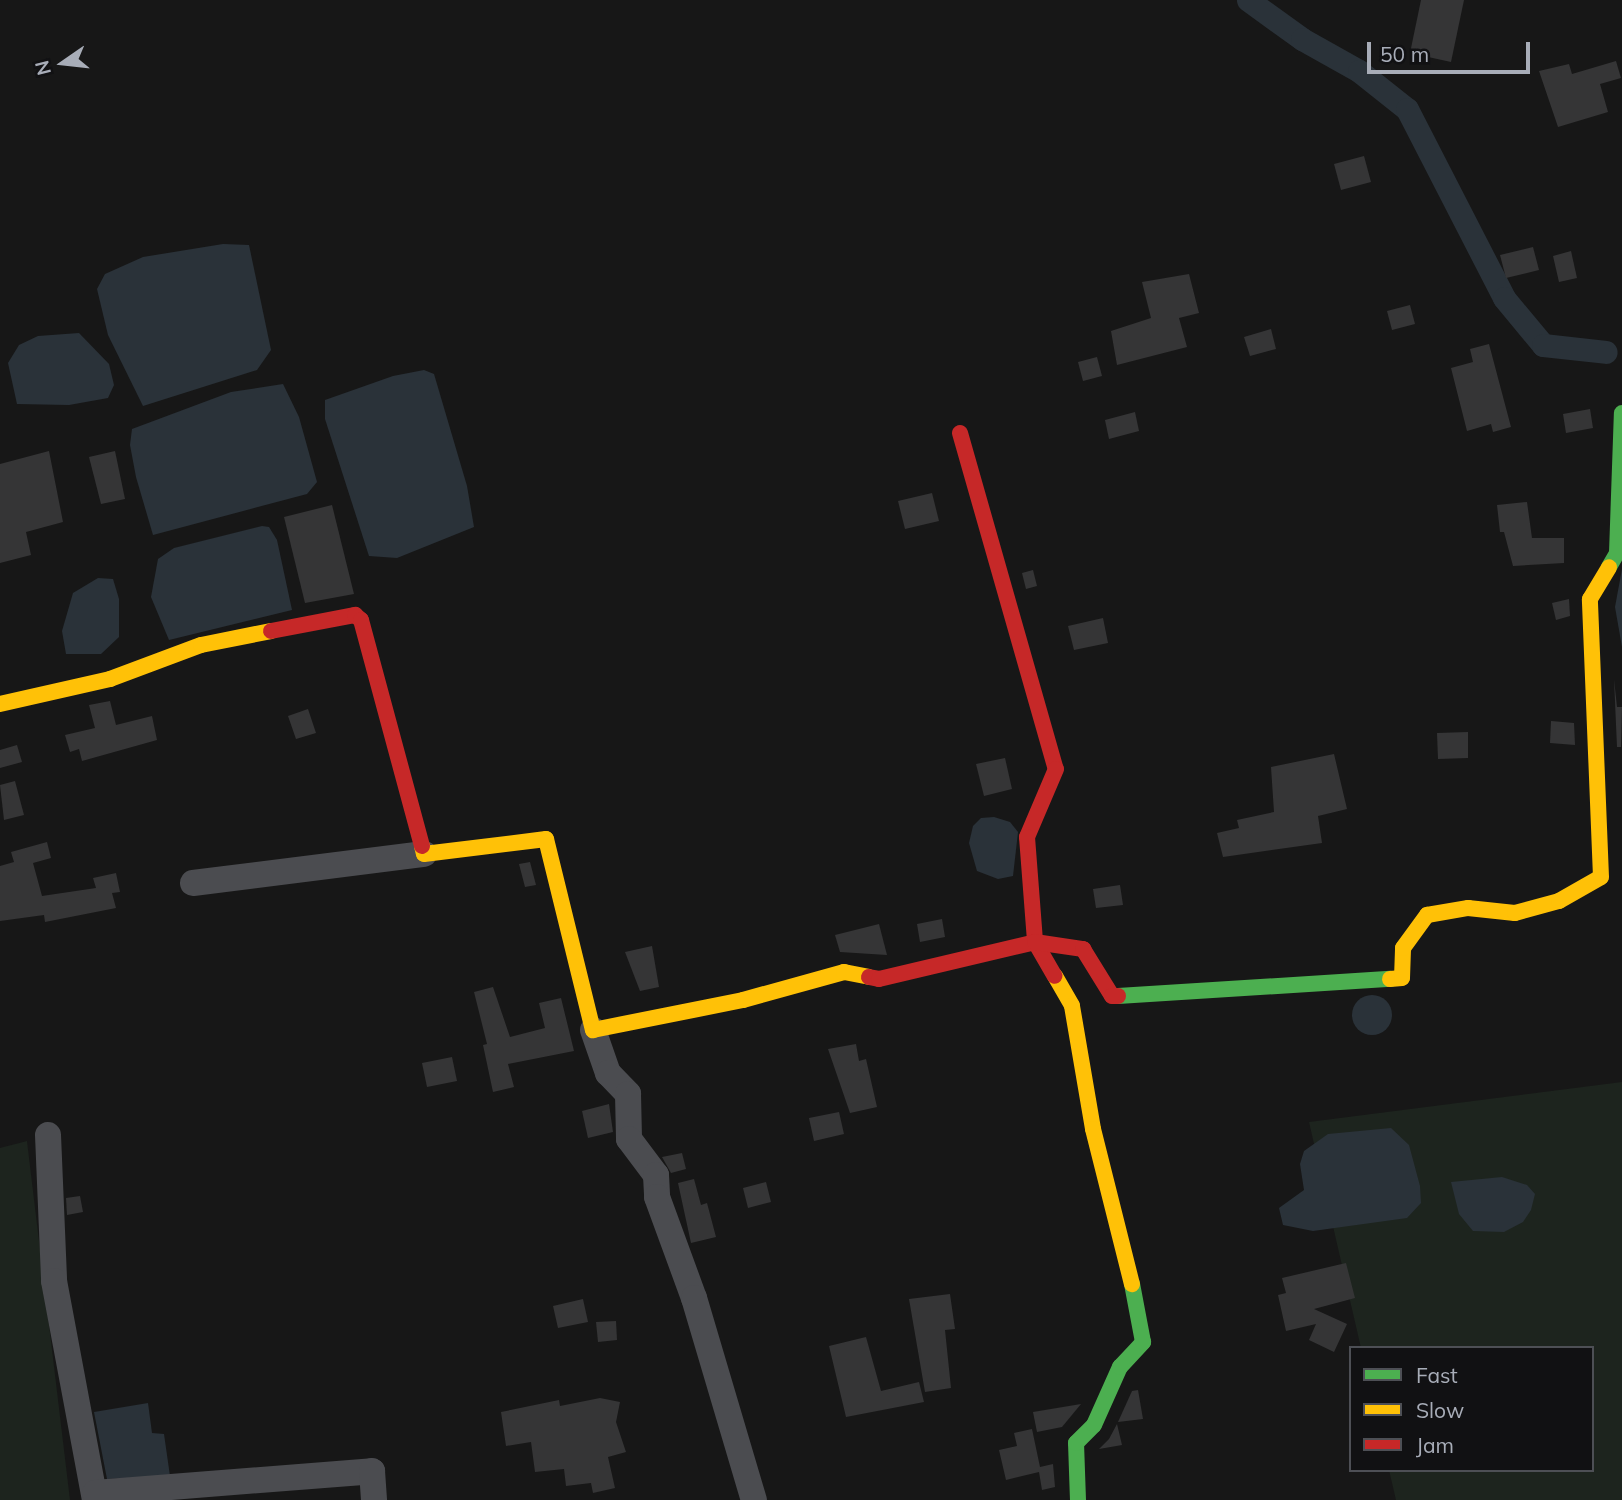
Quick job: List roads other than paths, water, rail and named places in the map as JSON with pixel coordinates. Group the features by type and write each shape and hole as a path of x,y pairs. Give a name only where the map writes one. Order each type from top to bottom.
{"street":[{"path":"593,1030 743,1000 844,972 879,979 1035,942 1083,949 1112,996 1402,978 1403,947 1427,915 1468,908 1515,913 1559,901 1601,877 1590,599 1617,553 1622,413"},
{"path":"960,433 1056,769 1027,837 1035,942 1072,1006 1093,1129 1123,1240 1143,1342 1120,1367 1094,1425 1076,1443 1073,1456 1078,1500"},
{"path":"0,704 110,679 201,645 355,615 361,620 424,854"},
{"path":"193,883 546,839 593,1030 608,1073 628,1094 629,1139 656,1175 657,1197 694,1298 754,1500"},
{"path":"48,1135 54,1281 95,1496 372,1471 374,1500"}],"waterway":[{"path":"1248,0 1302,39 1359,71 1407,109 1504,298 1543,345 1606,352"}]}
